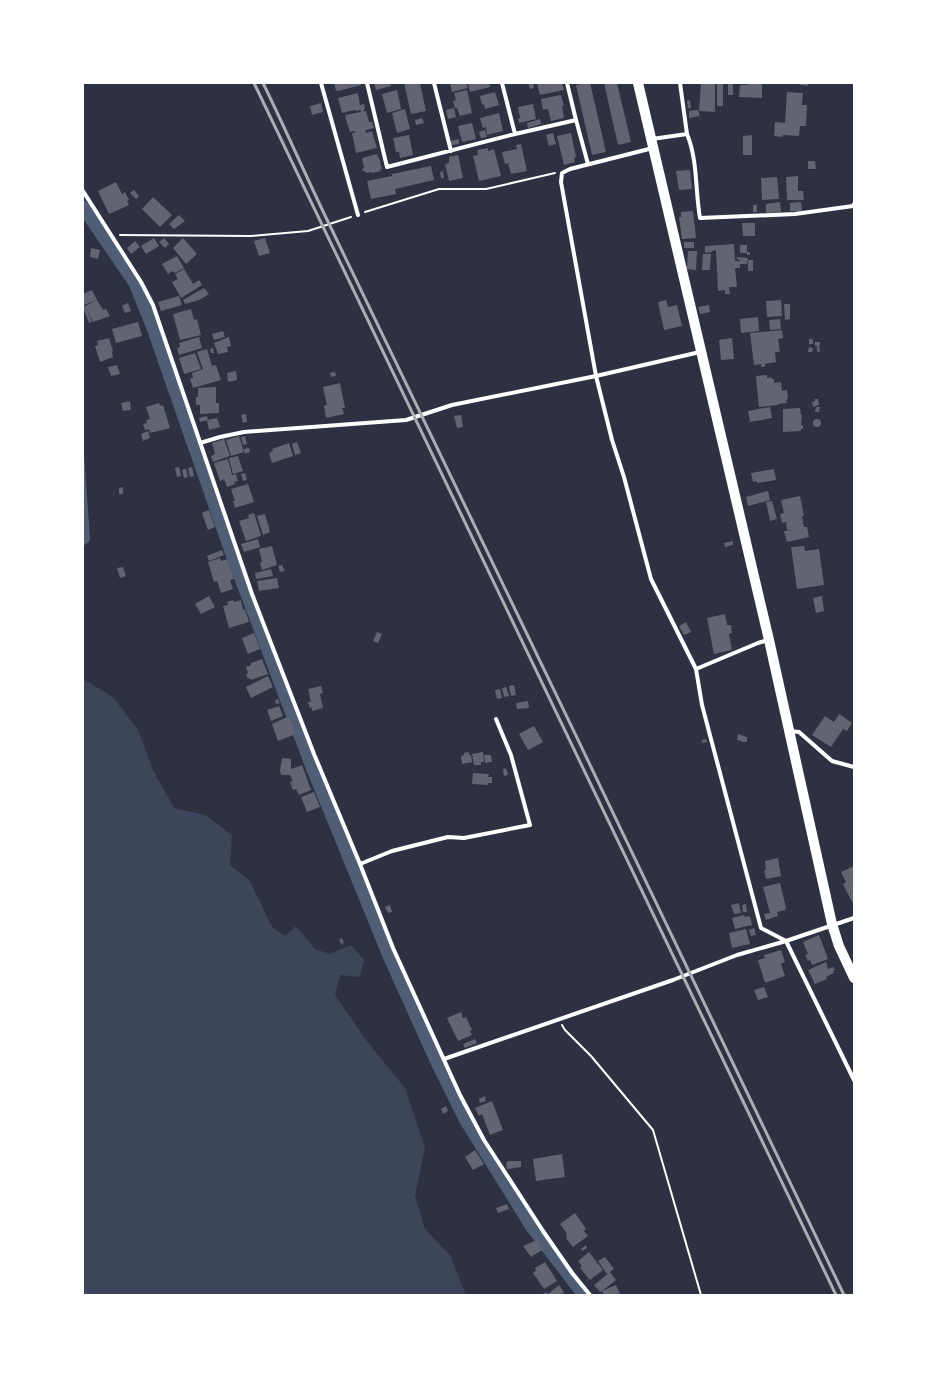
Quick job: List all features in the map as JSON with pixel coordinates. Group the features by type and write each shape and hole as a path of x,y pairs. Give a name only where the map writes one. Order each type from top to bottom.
{"main road":[{"path":"638,83 769,640 832,924 839,946 854,978"}],"street":[{"path":"321,83 358,215"},
{"path":"367,83 387,167 576,120"},
{"path":"434,83 451,151"},
{"path":"502,83 515,134"},
{"path":"567,83 588,164"},
{"path":"680,83 687,134 692,146 695,161 697,204 700,218 795,214 853,206 854,204"},
{"path":"687,134 570,169 562,173 561,182 596,376 651,579 696,669 702,705 761,928 786,940 854,1080"},
{"path":"83,191 112,235 153,305 252,594 311,746 393,948 460,1095 484,1140 547,1237 572,1273 590,1295"},
{"path":"200,443 244,432 406,420 452,405 596,376 701,352"},
{"path":"696,669 758,643 769,640"},
{"path":"360,864 392,851 448,837 464,838 530,825 511,755 496,719"},
{"path":"789,730 799,732 832,761 854,767"},
{"path":"444,1059 450,1055 560,1020 673,980 736,955 854,918"}],"path":[{"path":"112,235 251,236 301,232 330,225 439,189 486,189 553,172 562,173"},
{"path":"560,1020 565,1030 591,1056 653,1130 701,1295"}],"shaded area":[{"path":"83,451 90,538 89,542 83,546"},
{"path":"83,679 113,697 138,730 153,770 174,808 205,815 232,835 230,865 250,881 272,927 285,936 296,926 315,949 330,954 351,945 364,960 360,977 340,975 335,995 366,1040 405,1088 425,1148 415,1196 425,1229 450,1255 466,1295 83,1295"}],"building":[{"path":"334,83 361,83 361,85 336,91"},
{"path":"374,83 390,83 391,86 376,90"},
{"path":"404,83 420,83 426,111 411,114"},
{"path":"450,83 466,83 468,88 452,92"},
{"path":"468,83 489,83 490,87 470,92"},
{"path":"528,83 533,83 534,88 530,89"},
{"path":"537,83 562,83 564,90 540,95"},
{"path":"590,83 606,152 592,155 576,85"},
{"path":"604,83 617,83 631,142 618,145"},
{"path":"701,83 715,83 715,112 699,111"},
{"path":"717,83 723,83 723,106 717,106"},
{"path":"728,83 733,83 733,95 728,95"},
{"path":"748,83 762,83 762,98 739,97 740,85 748,85"},
{"path":"801,83 809,83 808,86 800,85"},
{"path":"397,90 401,109 387,113 382,94"},
{"path":"467,90 472,113 460,116 453,101 456,100 454,93"},
{"path":"495,92 499,105 485,109 484,104 482,105 480,96"},
{"path":"787,92 803,93 802,105 807,105 806,126 800,126 799,136 774,136 775,122 785,123"},
{"path":"358,93 360,105 364,104 364,111 361,112 360,110 355,110 342,113 338,98"},
{"path":"561,95 564,106 562,106 564,118 551,121 548,109 543,110 541,99"},
{"path":"690,100 691,108 688,108 687,101"},
{"path":"321,103 323,112 312,115 310,106"},
{"path":"533,104 536,119 519,123 518,119 520,118 518,107"},
{"path":"454,108 456,117 448,119 446,110"},
{"path":"405,109 410,129 397,133 392,113"},
{"path":"698,110 700,116 689,118 689,111"},
{"path":"366,111 369,122 372,122 374,128 365,130 366,133 372,131 377,148 356,153 352,133 355,133 354,131 350,132 345,115"},
{"path":"499,113 503,131 487,135 486,127 483,128 480,118"},
{"path":"422,118 424,123 416,125 415,120"},
{"path":"540,119 541,124 528,128 527,123"},
{"path":"472,123 476,139 462,142 458,126"},
{"path":"485,130 487,137 481,138 479,132"},
{"path":"553,133 556,144 549,146 546,135"},
{"path":"571,133 576,157 574,158 575,162 564,165 557,136"},
{"path":"409,135 413,155 400,158 399,152 396,152 393,138"},
{"path":"752,135 752,155 743,155 743,136"},
{"path":"459,139 459,144 451,144 451,141"},
{"path":"521,144 527,171 511,174 508,163 505,164 502,152 517,149 516,145"},
{"path":"488,148 488,151 494,149 501,176 479,181 473,156 478,155 477,150"},
{"path":"377,154 382,169 380,169 381,171 366,173 363,171 362,169 364,168 362,158"},
{"path":"458,155 463,178 449,181 445,164 449,163 449,157"},
{"path":"808,161 815,161 816,169 808,169"},
{"path":"431,166 434,180 395,189 396,194 371,199 367,181"},
{"path":"690,170 692,189 679,190 676,171"},
{"path":"443,171 444,178 441,178 440,172"},
{"path":"798,176 798,191 803,191 804,200 787,200 786,177"},
{"path":"777,177 779,199 762,200 761,178"},
{"path":"116,182 122,194 125,192 129,200 127,201 129,205 109,214 98,191"},
{"path":"134,190 139,196 136,199 130,193"},
{"path":"153,197 172,215 160,227 142,209"},
{"path":"780,202 781,212 766,213 766,204"},
{"path":"801,202 802,211 790,211 790,203"},
{"path":"753,205 757,205 757,212 753,212"},
{"path":"693,211 696,238 682,239 679,217 681,217 681,212"},
{"path":"179,215 185,221 174,229 169,224"},
{"path":"742,223 755,223 755,236 743,236"},
{"path":"154,238 159,246 146,254 141,246"},
{"path":"164,238 169,244 165,248 159,242"},
{"path":"183,238 197,254 186,264 173,248"},
{"path":"265,238 270,253 259,256 254,241"},
{"path":"135,241 140,247 131,254 127,248"},
{"path":"684,242 694,242 694,248 684,248"},
{"path":"734,244 735,261 740,261 737,257 748,258 747,264 740,264 740,268 735,268 737,287 729,287 730,294 725,294 725,290 718,291 716,250 705,253 705,246"},
{"path":"740,245 747,245 747,252 750,252 750,255 747,255 747,253 740,253"},
{"path":"91,248 100,250 98,259 90,257"},
{"path":"688,251 697,251 696,270 687,269"},
{"path":"703,254 711,254 710,270 702,270"},
{"path":"177,256 184,268 175,273 173,271 168,274 162,264"},
{"path":"748,260 753,260 753,271 748,271"},
{"path":"184,269 193,284 199,280 202,285 181,298 172,282 178,279 175,274"},
{"path":"204,288 209,294 199,300 185,304 183,300"},
{"path":"92,290 97,300 84,305 83,294"},
{"path":"179,296 182,305 161,311 158,302"},
{"path":"97,300 103,310 106,309 110,316 93,322 86,308 92,322 89,323 83,307"},
{"path":"666,300 668,307 677,305 682,326 664,330 658,302"},
{"path":"781,300 782,316 767,317 766,301"},
{"path":"128,303 131,311 125,313 122,306"},
{"path":"784,304 790,304 790,319 785,320"},
{"path":"709,305 710,312 700,314 698,307"},
{"path":"191,309 194,320 197,319 201,335 180,340 173,314"},
{"path":"758,317 759,331 741,333 740,319"},
{"path":"780,319 781,329 770,330 769,320"},
{"path":"138,322 142,336 116,343 112,329"},
{"path":"782,330 783,338 778,339 780,352 775,352 776,362 765,364 765,367 761,367 761,364 754,365 750,333"},
{"path":"223,331 225,337 214,340 212,334"},
{"path":"199,337 202,348 179,355 177,348 180,347 179,343"},
{"path":"229,337 231,346 227,347 228,352 218,354 214,343"},
{"path":"109,338 113,351 113,357 100,362 95,346 98,345 97,341"},
{"path":"732,338 734,359 721,360 719,340"},
{"path":"809,339 813,339 813,344 809,344"},
{"path":"815,342 820,342 820,352 817,352"},
{"path":"809,347 813,348 812,352 808,352"},
{"path":"213,348 214,353 211,353 210,349"},
{"path":"207,349 212,366 216,365 221,380 193,388 190,379 193,378 192,373 203,369 197,352"},
{"path":"195,353 201,369 184,374 179,358"},
{"path":"117,365 120,374 111,376 108,367"},
{"path":"236,371 237,380 228,382 227,373"},
{"path":"335,372 336,376 331,377 330,373"},
{"path":"767,375 767,378 771,377 774,379 774,383 781,382 782,391 787,390 787,403 759,407 756,376"},
{"path":"340,383 345,408 342,408 344,414 326,418 324,406 327,405 323,387"},
{"path":"216,387 216,403 219,403 219,413 200,414 200,405 196,405 198,388"},
{"path":"815,399 818,399 819,405 813,407 812,402 815,401"},
{"path":"130,401 131,410 123,411 121,403"},
{"path":"159,403 160,406 163,405 170,428 150,433 149,429 145,430 143,424 147,423 146,420 150,419 146,407"},
{"path":"770,407 772,418 750,422 748,411"},
{"path":"816,407 820,407 819,412 815,412"},
{"path":"800,408 802,415 801,425 803,425 803,429 801,429 801,431 783,432 783,409"},
{"path":"246,414 247,422 243,423 241,415"},
{"path":"461,415 463,427 457,428 454,416"},
{"path":"207,416 208,420 200,422 199,418"},
{"path":"217,418 220,427 209,430 207,420"},
{"path":"817,419 820,420 820,426 817,427 814,426 813,423 814,420"},
{"path":"148,431 150,438 143,441 141,434"},
{"path":"239,436 244,452 231,456 226,440"},
{"path":"245,436 247,444 243,445 241,437"},
{"path":"224,439 230,456 213,462 211,456 215,454 212,443"},
{"path":"297,442 301,453 295,455 292,444"},
{"path":"289,443 293,456 272,463 269,453 273,451 272,449"},
{"path":"249,448 250,452 245,454 244,449"},
{"path":"238,456 243,471 233,474 229,458"},
{"path":"228,459 232,475 236,474 238,481 227,487 224,479 220,481 214,463"},
{"path":"179,467 181,476 177,477 175,468"},
{"path":"192,467 194,476 190,477 188,468"},
{"path":"186,469 188,477 184,478 182,470"},
{"path":"774,469 776,480 757,483 757,481 753,482 751,473"},
{"path":"245,473 247,480 243,481 241,474"},
{"path":"248,484 254,502 235,508 233,501 235,501 231,489"},
{"path":"123,487 123,494 119,494 119,488"},
{"path":"768,491 770,500 748,506 746,497"},
{"path":"800,496 804,516 802,516 804,527 807,527 809,537 787,542 784,531 793,530 787,530 786,522 782,523 780,514 784,513 781,500"},
{"path":"772,501 777,519 770,521 766,502"},
{"path":"209,510 215,527 208,530 202,513"},
{"path":"254,513 261,536 246,541 239,521 249,518 248,515"},
{"path":"265,514 270,532 263,535 257,516"},
{"path":"258,539 260,547 244,552 241,544"},
{"path":"733,541 733,545 725,547 724,543"},
{"path":"272,546 277,565 262,570 259,549"},
{"path":"804,546 805,551 819,549 824,585 797,589 791,547"},
{"path":"222,550 224,555 209,561 207,556"},
{"path":"220,558 221,561 227,559 234,579 230,580 233,589 221,593 217,581 214,582 208,562"},
{"path":"282,565 285,571 280,572 278,566"},
{"path":"123,567 126,576 120,578 117,568"},
{"path":"271,569 273,576 256,579 255,573"},
{"path":"277,578 279,588 259,591 257,581"},
{"path":"209,596 215,607 201,614 195,604"},
{"path":"822,596 824,611 816,613 813,598"},
{"path":"233,600 234,602 241,600 243,610 245,609 249,622 229,628 223,606 228,605 227,602"},
{"path":"725,614 727,625 731,625 732,633 729,634 732,650 714,654 707,618"},
{"path":"686,622 691,632 684,635 679,626"},
{"path":"377,632 382,634 378,643 373,641"},
{"path":"254,633 260,649 248,654 242,638"},
{"path":"262,659 268,674 251,680 250,678 248,679 246,667 251,665 251,663"},
{"path":"268,676 273,687 251,698 246,687"},
{"path":"514,685 516,695 511,696 509,686"},
{"path":"321,686 323,693 320,694 323,708 312,711 312,707 310,708 308,702 311,702 308,689"},
{"path":"506,687 509,696 504,697 502,688"},
{"path":"500,689 502,698 497,699 495,690"},
{"path":"278,699 280,703 276,704 275,700"},
{"path":"528,701 529,708 517,709 516,703"},
{"path":"279,706 283,716 271,721 267,710"},
{"path":"839,714 852,723 847,731 843,729 831,747 812,735 825,716 834,722"},
{"path":"289,716 296,734 278,741 272,724"},
{"path":"534,726 543,742 528,750 519,734"},
{"path":"738,734 747,737 747,742 737,740"},
{"path":"706,739 707,742 702,743 702,740"},
{"path":"469,752 472,762 462,764 461,756 464,755 464,753"},
{"path":"483,752 484,762 481,762 481,765 474,765 472,754"},
{"path":"484,755 491,755 492,762 485,763"},
{"path":"282,758 291,759 291,769 302,765 311,790 299,795 296,789 293,790 290,782 293,781 290,775 281,775 280,770"},
{"path":"506,768 508,775 504,776 503,769"},
{"path":"473,773 489,774 488,777 492,777 492,783 488,783 488,785 472,784"},
{"path":"314,792 320,807 307,812 301,797"},
{"path":"778,858 781,876 766,879 764,870 766,870 765,861"},
{"path":"854,866 854,902 852,902 843,884 846,882 841,872"},
{"path":"780,883 786,910 777,912 778,916 766,920 764,914 770,913 763,887"},
{"path":"739,903 741,913 734,914 731,905"},
{"path":"746,904 747,912 743,912 742,905"},
{"path":"390,905 392,912 388,913 385,907"},
{"path":"744,915 745,917 750,916 752,925 735,929 732,918"},
{"path":"754,928 756,935 751,936 749,930"},
{"path":"746,929 750,944 732,948 729,933"},
{"path":"819,935 828,959 812,965 810,960 808,961 805,955 808,954 803,942"},
{"path":"342,938 344,943 341,944 339,940"},
{"path":"781,950 785,962 781,964 785,976 765,983 758,960 765,958 764,955"},
{"path":"826,962 828,969 833,967 835,970 833,971 834,973 826,977 827,979 815,984 808,970"},
{"path":"764,987 768,997 758,1000 754,990"},
{"path":"461,1012 463,1018 466,1017 472,1030 470,1031 472,1035 458,1041 447,1018"},
{"path":"475,1039 477,1043 465,1048 463,1044"},
{"path":"485,1096 486,1101 480,1103 479,1099"},
{"path":"492,1101 503,1130 490,1135 482,1114 479,1116 475,1108"},
{"path":"446,1106 448,1111 443,1114 441,1109"},
{"path":"475,1150 484,1164 473,1170 465,1157"},
{"path":"562,1154 565,1177 536,1181 533,1159"},
{"path":"508,1161 521,1161 521,1167 507,1169 506,1163"},
{"path":"507,1204 509,1209 498,1213 496,1208"},
{"path":"575,1213 586,1229 584,1231 588,1236 573,1247 566,1238 567,1234 560,1224"},
{"path":"537,1240 542,1250 531,1257 523,1246"},
{"path":"586,1245 587,1248 582,1251 581,1249"},
{"path":"589,1252 603,1270 590,1280 580,1268 582,1266 578,1261"},
{"path":"605,1257 614,1269 607,1274 598,1261"},
{"path":"545,1262 557,1281 544,1289 533,1273 536,1270 535,1268"},
{"path":"610,1272 616,1280 600,1292 594,1285"},
{"path":"559,1285 564,1292 561,1295 542,1295 546,1292 548,1294"},
{"path":"616,1285 620,1294 604,1295 602,1291"}],"waterway":[{"path":"83,207 135,283 153,328 234,560 312,767 390,958 436,1060 465,1119 532,1227 584,1295"}],"railway":[{"path":"254,83 836,1295"},
{"path":"263,83 323,212 653,895 844,1295"}]}
